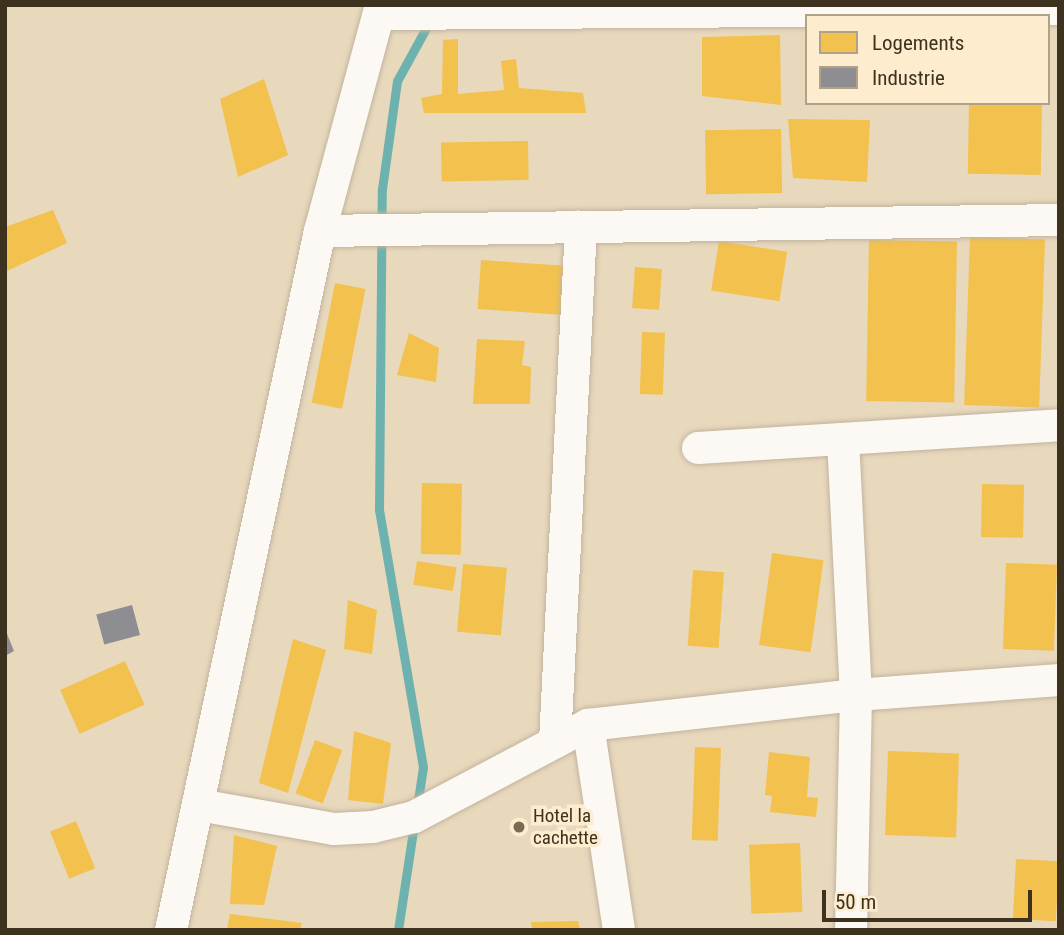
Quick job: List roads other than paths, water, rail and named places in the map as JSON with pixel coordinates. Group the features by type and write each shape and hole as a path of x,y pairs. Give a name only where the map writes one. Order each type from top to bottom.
{"street":[{"path":"171,930 320,231 380,10 1059,9"},
{"path":"320,231 1059,220"},
{"path":"555,742 581,227"},
{"path":"698,448 1059,425"},
{"path":"844,439 856,695 851,930"},
{"path":"199,805 334,829 373,827 414,817 588,725 856,695 1059,680"},
{"path":"588,725 619,930"}],"waterway":[{"path":"417,807 423,767 379,510 382,189 397,81 431,19"},
{"path":"398,930 414,824"}],"place":[{"name":"Hotel la cachette","path":"519,827"}]}
